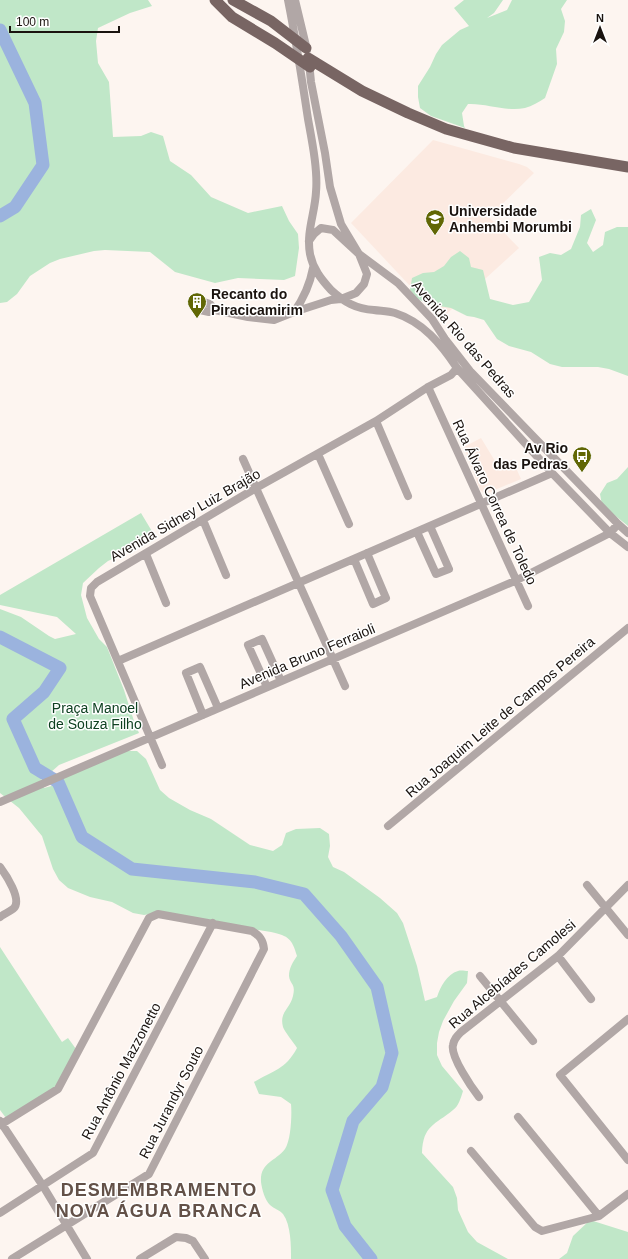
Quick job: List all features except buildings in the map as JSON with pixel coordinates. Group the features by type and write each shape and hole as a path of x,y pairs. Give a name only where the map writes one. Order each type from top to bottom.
{"main road":[{"path":"215,0 232,17 362,91 446,129 514,148 628,167"},
{"path":"233,0 271,21 296,40 306,58"},
{"path":"242,22 247,23 252,20 254,15 253,10"},
{"path":"265,36 263,31 264,27 271,21"}],"street":[{"path":"288,0 296,40"},
{"name":"Avenida Rio das Pedras","path":"295,0 326,153 330,187 341,224 359,254 398,283 432,319 445,339 470,371 628,533"},
{"name":"Avenida Rio das Pedras","path":"306,58 316,192 309,241 313,268 321,279 341,299 354,307 368,310 394,312 421,327 435,339 456,368 552,473 610,533 628,547"},
{"path":"200,306 209,312 216,310 248,317 274,320 331,300 341,299 360,289 366,279 367,274 359,254 333,230 322,228 314,234 309,241"},
{"name":"Avenida Rio das Pedras","path":"294,312 303,299 313,268"},
{"name":"Avenida Sidney Luiz Brajão","path":"162,765 90,596 92,588 97,582 256,488 376,421 451,375 456,368"},
{"name":"Rua Álvaro Correa de Toledo","path":"428,388 528,606"},
{"path":"376,421 408,496"},
{"path":"318,454 349,524"},
{"path":"243,459 345,686"},
{"path":"118,661 552,473"},
{"path":"202,520 226,575"},
{"name":"Avenida Bruno Ferraioli","path":"3,800 517,580 610,533 618,524"},
{"path":"417,532 436,574 449,569 430,526"},
{"path":"354,559 373,604 386,598 367,553"},
{"path":"146,554 166,603"},
{"name":"Rua Joaquim Leite de Campos Pereira","path":"388,826 628,628"},
{"path":"267,687 248,645 262,639 281,681"},
{"path":"203,715 186,673 200,667 218,708"},
{"path":"0,867 16,895 17,902 14,908 0,917"},
{"path":"587,885 607,907 628,935"},
{"name":"Rua Alcebíades Camolesi","path":"477,1095 454,1054 452,1046 455,1038 558,956 628,885"},
{"path":"87,1259 43,1186 1,1123 58,1089 149,918 158,914 213,923"},
{"name":"Rua Jurandyr Souto","path":"12,1259 148,1174 264,949 263,941 259,935 252,931 213,923"},
{"name":"Rua Antônio Mazzonetto","path":"0,1213 93,1153 213,923"},
{"path":"558,956 591,999"},
{"path":"480,976 533,1041"},
{"path":"628,1019 560,1076 628,1160"},
{"path":"518,1117 599,1216"},
{"path":"471,1151 535,1227 542,1231 599,1216 628,1194"},
{"path":"140,1259 176,1237 194,1241 205,1259"}],"shaded area":[{"name":"Universidade Anhembi Morumbi","path":"433,140 519,164 527,167 534,173 489,217 519,248 441,319 351,223"},
{"path":"481,438 498,466 512,459 521,479 485,494 480,490 464,447"}],"green space":[{"path":"0,0 148,0 152,6 130,13 98,28 96,41 98,63 109,82 113,137 141,136 151,132 163,136 170,161 191,175 211,197 248,213 282,206 289,221 298,234 299,248 295,276 284,280 238,278 215,283 175,272 150,252 94,251 60,259 50,263 30,276 17,294 7,302 0,303"},
{"path":"464,0 503,0 494,13 487,18 507,10 512,0 567,0 561,9 565,21 564,32 556,49 557,64 545,98 530,106 518,109 468,104 462,113 465,128 431,116 420,108 418,97 418,86 442,45 460,30 469,26 454,8"},
{"path":"591,209 596,220 587,243 593,252 603,245 605,232 617,227 628,227 628,376 609,369 598,367 562,367 550,364 531,352 509,346 497,339 484,320 467,316 451,308 428,304 418,299 410,290 412,278 423,273 434,272 444,266 451,257 460,251 469,258 471,267 483,270 490,299 513,305 529,302 542,280 539,257 550,253 561,255 571,249 580,227 581,215"},
{"path":"628,467 628,526 602,505 600,494 607,483 617,479"},
{"name":"Praça Manoel de Souza Filho","path":"141,513 153,533 127,548 119,556 108,561 99,568 83,583 81,595 87,618 99,639 107,647 139,733 59,765 50,773 40,777 44,788 55,785 63,777 126,751 137,751 146,759 160,790 169,798 190,810 211,819 250,845 273,851 282,845 286,833 296,829 320,828 329,834 330,846 328,857 333,867 344,872 380,898 397,913 403,923 417,966 425,1001 437,997 442,985 450,975 459,971 468,971 467,983 454,1001 443,1021 437,1043 437,1055 442,1066 463,1091 457,1106 428,1131 423,1144 422,1153 453,1187 457,1198 458,1210 468,1232 477,1242 508,1259 291,1259 288,1224 282,1213 268,1203 262,1188 261,1175 266,1166 285,1149 287,1145 291,1127 291,1104 281,1097 259,1094 254,1082 283,1065 293,1055 297,1048 284,1029 282,1022 282,1018 292,1000 294,992 289,973 297,956 291,942 282,935 271,932 155,913 144,915 133,913 112,902 90,897 68,888 59,880 53,869 42,836 19,808 0,793 0,609 21,617 55,639 76,634 57,617 0,605 0,595"},
{"path":"0,947 62,1042 68,1038 76,1049 56,1086 6,1118 0,1110"},
{"path":"590,1220 628,1232 628,1259 559,1259 567,1253 573,1236"}],"waterway":[{"path":"0,30 35,103 43,165 15,207 0,216"},
{"path":"0,637 60,668 44,692 13,719 35,768 58,782 82,837 132,869 255,882 304,894 341,936 377,987 392,1053 382,1087 353,1121 332,1190 345,1226 371,1259"}],"place":[{"name":"Universidade Anhembi Morumbi","path":"435,236"},
{"name":"Recanto do Piracicamirim","path":"197,319"},
{"name":"Av Rio das Pedras","path":"582,473"}],"district":[{"name":"DESMEMBRAMENTO NOVA ÁGUA BRANCA","path":"159,1200"}]}
